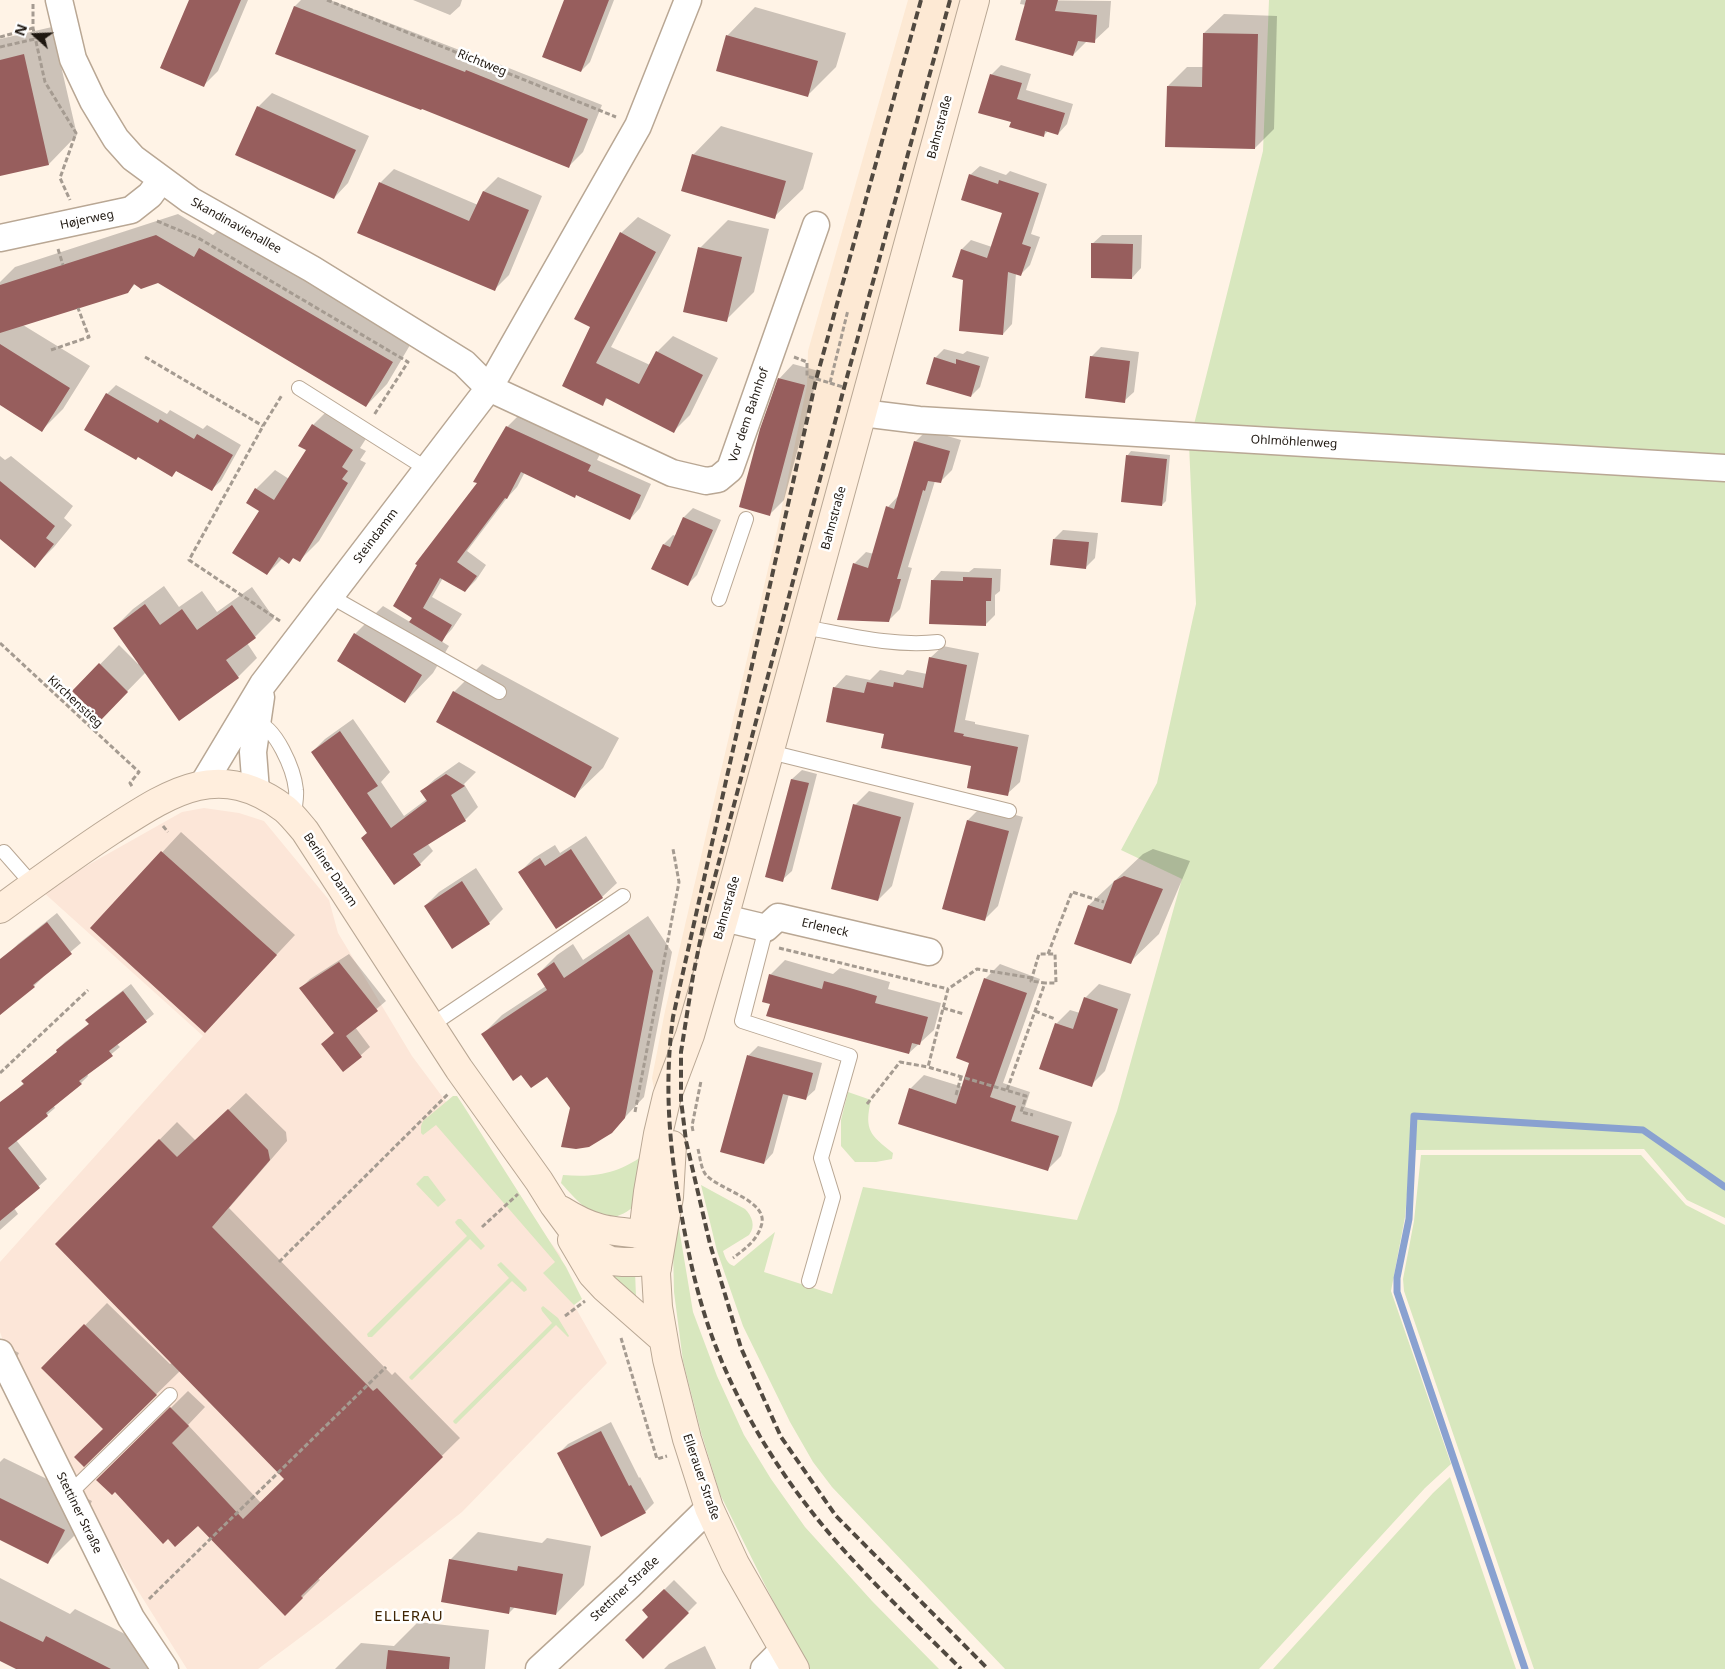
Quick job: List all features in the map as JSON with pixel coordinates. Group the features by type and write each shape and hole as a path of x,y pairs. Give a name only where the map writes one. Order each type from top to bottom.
{"main road":[{"name":"Bahnstraße","path":"653,1250 669,1197 671,1150 675,1118 688,1059 690,1035 770,752 975,0"},
{"name":"Berliner Damm","path":"0,909 72,856 147,808 185,788 204,784 232,784 256,791 286,810 305,831 430,1026 583,1244 611,1261 639,1262 653,1250"},
{"path":"554,1205 580,1256 592,1274 605,1288 663,1339"},
{"name":"Ellerauer Straße","path":"653,1250 663,1339 687,1439 710,1508 735,1564 789,1660"}],"street":[{"name":"Skandinavienallee","path":"58,0 73,59 93,100 116,139 133,158 190,200 312,269 464,363 489,388"},
{"path":"489,388 638,126 688,0"},
{"name":"Højerweg","path":"0,238 132,210 150,194 161,180"},
{"name":"Vor dem Bahnhof","path":"489,388 672,473 706,481 718,479 730,469 816,225"},
{"name":"Steindamm","path":"204,784 249,722 262,684 302,635 489,388"},
{"name":"Ohlmöhlenweg","path":"862,413 919,420 1725,468"},
{"name":"Steindamm","path":"249,722 256,791"},
{"name":"Erleneck","path":"770,937 778,917 929,952"},
{"path":"724,918 770,937"},
{"name":"Stettiner Straße","path":"0,1353 130,1618 165,1669"},
{"name":"Stettiner Straße","path":"538,1669 629,1586 710,1508"},
{"path":"764,1669 789,1660"}],"lane":[{"path":"299,388 427,469"},
{"path":"719,599 746,519"},
{"path":"330,596 499,692"},
{"path":"804,627 883,641 918,644 938,642"},
{"path":"249,722 269,729 286,757 296,790 294,818"},
{"path":"770,752 1010,811"},
{"path":"4,852 33,885"},
{"path":"430,1026 623,896"},
{"path":"770,937 742,1021 850,1056 821,1158 833,1197 809,1281"},
{"path":"69,1494 170,1395"}],"path":[{"path":"33,0 33,28 45,82 76,134 60,178 80,221"},
{"name":"Richtweg","path":"329,0 638,126"},
{"path":"0,36 33,28"},
{"path":"0,47 35,39"},
{"path":"132,210 200,239 408,362 365,430"},
{"path":"51,350 88,337 78,308"},
{"path":"326,313 330,308"},
{"path":"772,350 808,362 807,376 830,383 848,310"},
{"path":"145,357 263,426"},
{"path":"282,395 189,560 302,635"},
{"name":"Kirchenstieg","path":"0,644 139,772"},
{"path":"635,1112 679,882 673,849"},
{"path":"1048,954 1072,892 1104,902"},
{"path":"770,937 948,989"},
{"path":"1039,954 1055,954 1056,983 1031,981 1032,978 1039,954"},
{"path":"928,1067 948,989 977,969 1032,978"},
{"path":"1007,1090 1045,983"},
{"path":"0,1073 88,990"},
{"path":"943,1008 964,1014"},
{"path":"1035,1011 1055,1018"},
{"path":"867,1104 900,1062 928,1067 1026,1096 1021,1112 1033,1115"},
{"path":"956,1095 961,1077"},
{"path":"279,1262 450,1092"},
{"path":"694,1135 692,1126 696,1103"},
{"path":"697,1145 704,1173 713,1181 754,1204 762,1218 760,1232 749,1246 732,1258"},
{"path":"482,1227 516,1196 539,1182"},
{"path":"565,1316 587,1300"},
{"path":"622,1338 657,1459"},
{"path":"130,1618 386,1367"}],"shaded area":[{"path":"908,0 961,0 657,1106 652,1078 665,1011 778,526 807,385 808,351"},
{"path":"204,808 239,813 264,821 329,900 338,933 412,1056 560,1255 574,1305 607,1363 462,1512 258,1669 187,1669 98,1527 10,1361 0,1332 0,1262 203,1036 42,891 182,812"}],"green space":[{"path":"1269,0 1725,0 1725,1218 1687,1200 1644,1149 1411,1150 1405,1217 1391,1291 1451,1464 1425,1488 1259,1669 1005,1669 832,1487 813,1462 790,1422 743,1326 717,1251 701,1185 745,1209 750,1215 753,1225 749,1235 723,1251 730,1264 734,1266 775,1232 764,1272 832,1294 863,1187 1077,1220 1117,1111 1182,879 1121,850 1157,783 1196,604 1189,444 1263,151"},
{"path":"848,1092 871,1100 868,1118 871,1131 893,1153 892,1159 876,1162 855,1162 841,1146 841,1120"},
{"path":"453,1096 457,1096 463,1105 566,1267 582,1299 574,1305 543,1273 555,1262 436,1125 423,1135 421,1133 423,1121"},
{"path":"648,1152 633,1207 622,1214 612,1217 594,1213 577,1200 561,1183 563,1175 597,1175 628,1165"},
{"path":"1421,1155 1641,1155 1686,1205 1725,1225 1725,1669 1534,1669 1404,1291 1403,1279 1414,1221"},
{"path":"424,1176 428,1176 446,1200 438,1207 416,1184"},
{"path":"677,1216 693,1312 717,1376 744,1435 771,1479 805,1527 872,1601 939,1669 808,1669 720,1494 701,1432 683,1361 674,1292 673,1249"},
{"path":"461,1219 485,1246 481,1250 470,1239 372,1337 368,1337 367,1334 467,1236 456,1224 455,1222"},
{"path":"501,1262 527,1290 524,1292 512,1281 412,1380 410,1379 409,1377 509,1278 497,1265"},
{"path":"603,1271 635,1271 636,1297 632,1297"},
{"path":"543,1306 558,1318 569,1336 556,1325 456,1424 454,1423 453,1421 552,1323 542,1311 541,1308"},
{"path":"1450,1477 1516,1669 1273,1669 1433,1493"}],"building":[{"path":"189,0 241,0 204,87 160,68"},
{"path":"564,0 609,0 581,72 542,57"},
{"path":"1026,0 1058,0 1055,11 1097,15 1095,43 1078,41 1073,56 1015,40"},
{"path":"294,6 465,72 466,70 588,119 569,168 422,109 275,54"},
{"path":"1203,33 1258,34 1255,149 1165,147 1167,86 1202,87"},
{"path":"726,35 818,61 808,97 716,71"},
{"path":"24,54 49,165 0,176 0,60"},
{"path":"990,74 1022,83 1017,99 1065,113 1058,135 1045,131 1044,137 1009,127 1011,122 978,113"},
{"path":"257,106 356,150 334,199 235,155"},
{"path":"692,154 786,181 775,219 681,191"},
{"path":"969,174 998,184 999,180 1039,193 1022,244 1031,247 1021,276 1008,272 1003,335 959,331 963,280 952,277 961,249 987,258 1002,213 961,200"},
{"path":"379,182 469,221 483,191 529,210 495,291 357,233"},
{"path":"620,232 656,252 596,363 639,384 656,351 703,375 674,433 606,398 603,406 562,386 590,327 574,319"},
{"path":"156,235 194,257 199,248 393,362 366,407 158,283 141,289 134,284 128,293 0,333 0,285"},
{"path":"1091,243 1133,244 1132,279 1091,278"},
{"path":"698,247 742,257 727,322 683,312"},
{"path":"0,344 70,388 42,432 0,405"},
{"path":"1090,356 1130,361 1125,403 1085,398"},
{"path":"934,357 956,364 956,359 980,366 971,397 926,384"},
{"path":"778,378 805,385 770,516 739,507 760,429"},
{"path":"106,393 158,423 160,419 194,439 197,434 233,455 212,491 176,471 172,477 138,457 136,460 84,430"},
{"path":"312,424 353,450 342,467 348,471 342,479 348,483 300,562 293,558 289,564 279,557 267,575 232,553 259,511 246,503 255,488 274,500 306,450 298,446"},
{"path":"506,426 591,465 588,471 641,495 630,520 576,495 575,498 521,472 507,499 505,498 457,562 477,576 465,592 440,578 423,608 452,625 442,642 409,622 412,618 393,606 417,565 415,564 477,483 473,482"},
{"path":"914,441 950,451 941,483 928,481 925,491 923,490 897,579 901,579 889,622 837,620 853,563 868,568 886,506 894,509"},
{"path":"1126,455 1167,459 1162,506 1121,502"},
{"path":"0,481 55,526 46,538 54,544 35,568 0,539"},
{"path":"683,517 713,530 688,586 651,569 663,544 670,547"},
{"path":"1053,539 1089,542 1086,569 1050,565"},
{"path":"963,577 992,578 991,601 986,601 986,626 929,624 931,580 963,581"},
{"path":"145,604 160,625 182,609 197,630 232,605 256,638 226,660 239,678 179,721 113,628"},
{"path":"354,633 422,675 405,703 337,661"},
{"path":"929,657 967,665 954,732 964,734 963,736 1018,747 1008,796 967,788 971,766 881,748 884,734 826,722 833,687 864,693 867,682 893,687 894,682 923,688"},
{"path":"99,663 128,692 101,720 72,691"},
{"path":"453,691 592,767 575,798 436,722"},
{"path":"340,731 378,786 367,793 391,828 427,801 420,791 446,774 465,786 451,795 466,821 413,854 421,865 394,885 361,838 367,833 311,752"},
{"path":"791,779 809,783 783,882 765,877"},
{"path":"853,804 901,817 878,901 831,889"},
{"path":"967,820 1009,831 985,921 942,909"},
{"path":"571,849 603,898 556,929 518,872 540,858 545,866"},
{"path":"161,851 277,955 205,1033 90,928"},
{"path":"1124,876 1163,889 1131,964 1074,944 1088,905 1103,910 1114,881"},
{"path":"462,881 490,924 452,949 424,906"},
{"path":"47,922 72,954 33,985 35,987 0,1015 0,959"},
{"path":"629,934 653,971 625,1118 612,1133 589,1147 576,1149 561,1147 570,1108 547,1077 531,1088 521,1075 513,1081 481,1034 547,990 537,974 554,962 564,978"},
{"path":"339,962 378,1011 346,1036 362,1057 343,1072 321,1044 334,1033 299,988"},
{"path":"769,974 822,989 824,981 850,988 877,996 875,1003 928,1017 920,1045 912,1043 909,1054 766,1016 770,1004 762,1002"},
{"path":"984,978 1027,993 990,1097 1016,1106 1011,1121 1059,1136 1048,1171 898,1124 909,1088 956,1104 969,1063 956,1058"},
{"path":"123,991 147,1022 109,1051 113,1056 79,1081 82,1084 46,1113 48,1116 8,1148 40,1188 0,1221 0,1102 24,1084 21,1081 89,1024 85,1020"},
{"path":"1084,997 1118,1009 1092,1087 1039,1069 1055,1023 1073,1029"},
{"path":"747,1055 813,1073 806,1100 783,1094 764,1164 720,1152"},
{"path":"228,1109 268,1150 270,1160 212,1227 373,1391 377,1388 443,1457 301,1596 303,1598 285,1616 198,1526 175,1547 168,1539 163,1544 115,1492 112,1495 96,1480 170,1407 189,1426 172,1443 243,1519 284,1479 55,1244 159,1139 177,1157"},
{"path":"84,1324 157,1395 84,1467 74,1457 103,1429 41,1368"},
{"path":"601,1431 629,1486 631,1485 646,1513 601,1537 557,1453"},
{"path":"0,1498 65,1530 48,1564 0,1540"},
{"path":"449,1559 517,1571 518,1566 563,1574 556,1615 510,1607 509,1614 441,1602"},
{"path":"664,1589 689,1613 643,1659 625,1640 648,1617 642,1610"},
{"path":"0,1621 43,1642 46,1636 111,1669 16,1669 0,1661"},
{"path":"388,1650 450,1657 449,1669 386,1669"}],"waterway":[{"path":"1525,1669 1397,1292 1397,1278 1409,1219 1414,1116 1643,1130 1725,1187"}],"railway":[{"path":"921,0 816,380 673,1017 668,1091 673,1163 691,1264 710,1331 734,1389 756,1430 781,1470 825,1529 882,1591 961,1669"},
{"path":"950,0 844,388 707,907 693,976 681,1052 681,1100 686,1141 710,1244 741,1348 781,1437 836,1516 988,1669"}],"district":[{"name":"ELLERAU","path":"409,1617"}]}
